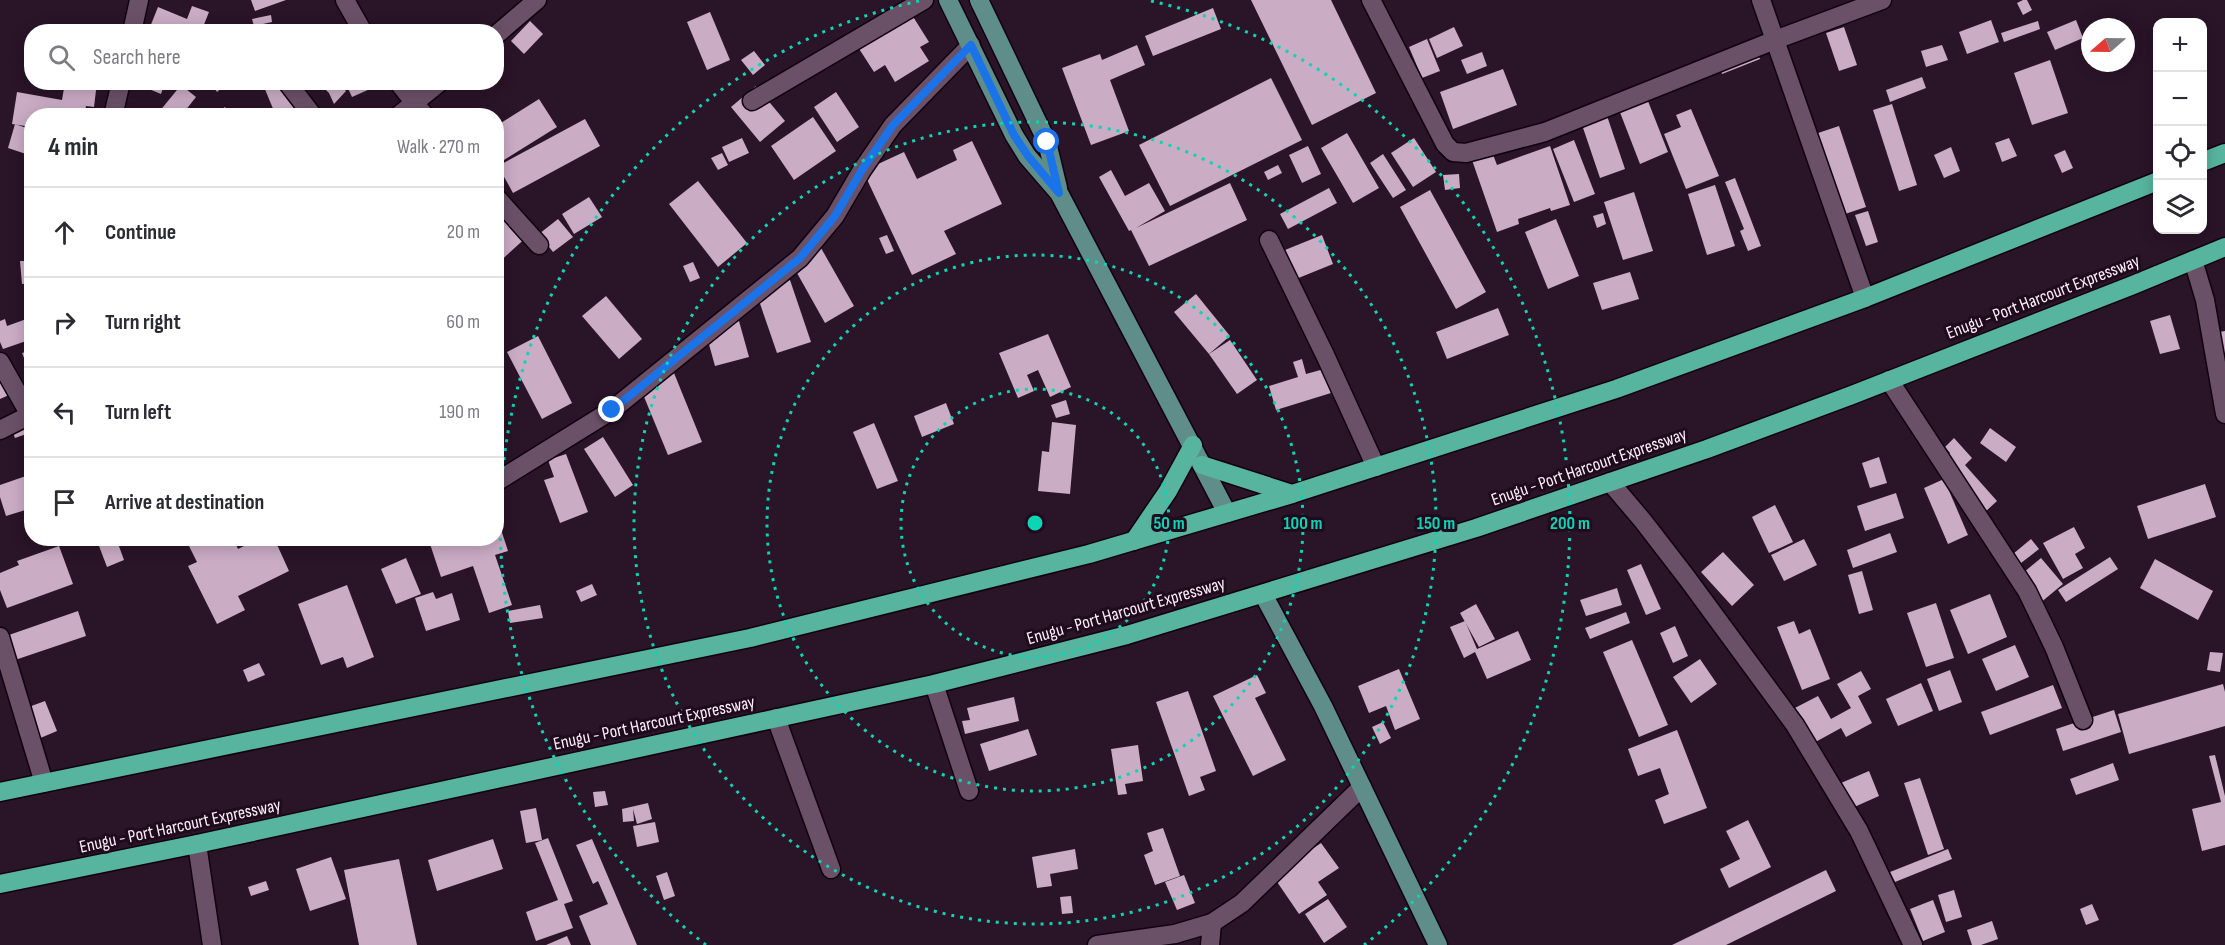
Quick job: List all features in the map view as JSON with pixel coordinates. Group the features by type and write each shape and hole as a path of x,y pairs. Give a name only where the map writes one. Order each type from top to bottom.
{"highway":[{"path":"2207,160 2225,153"},
{"path":"0,792 750,638 1134,541 1292,494 1616,389 1865,298 2153,183"},
{"name":"Enugu - Port Harcourt Expressway","path":"0,884 197,844 934,684 1127,635 1476,528 1610,482 1791,418 2225,247"},
{"path":"1134,541 1168,491 1192,445"},
{"path":"1202,465 1292,494"}],"main road":[{"path":"948,0 1014,135 1028,156 1059,193 1227,513"},
{"path":"979,0 1047,142 1059,193"},
{"path":"1263,594 1323,706 1438,945"}],"street":[{"path":"134,24 139,0"},
{"path":"345,0 358,24"},
{"path":"504,28 537,0"},
{"path":"752,100 924,0"},
{"path":"1371,0 1445,144 1453,152 1466,153 1545,132 1882,0"},
{"path":"1761,0 1865,298"},
{"path":"504,477 612,410 800,258 835,216 862,170 893,125 971,45"},
{"path":"115,108 119,90"},
{"path":"293,90 307,108"},
{"path":"404,90 418,108"},
{"path":"420,108 434,90"},
{"path":"504,206 539,245"},
{"path":"1269,240 1376,467"},
{"path":"2193,260 2209,320 2225,414"},
{"path":"0,362 24,403"},
{"path":"1889,380 2026,591 2054,647 2083,720"},
{"path":"0,430 24,418"},
{"path":"1610,482 1687,578 1795,725 1859,831 1913,945"},
{"path":"0,637 44,783"},
{"path":"934,684 969,791"},
{"path":"776,718 831,869"},
{"path":"1097,945 1175,934 1212,923 1242,903 1362,787"},
{"path":"197,844 212,945"},
{"path":"1210,945 1212,923"}],"building":[{"path":"251,0 286,0 255,11"},
{"path":"1251,0 1331,0 1376,93 1312,125"},
{"path":"2027,0 2032,10 2023,15 2017,3"},
{"path":"192,6 209,12 204,24 151,24 158,7 187,19"},
{"path":"1213,8 1221,29 1153,56 1145,36"},
{"path":"710,12 730,60 707,70 687,22"},
{"path":"271,15 272,22 253,24 252,19"},
{"path":"912,15 929,42 920,47 929,61 895,82 885,65 874,72 856,44"},
{"path":"1991,20 1999,42 1967,54 1959,32"},
{"path":"2076,20 2081,39 2055,50 2047,32"},
{"path":"530,21 543,34 524,54 511,41"},
{"path":"2038,21 2040,29 2004,42 2001,33"},
{"path":"1454,27 1463,46 1437,58 1429,39"},
{"path":"1844,27 1857,65 1839,71 1826,33"},
{"path":"1427,39 1440,71 1422,78 1409,47"},
{"path":"1137,45 1145,65 1110,80 1129,131 1091,145 1062,68 1100,54 1102,60"},
{"path":"1942,45 1948,60 1926,67 1921,51"},
{"path":"1756,48 1760,59 1722,74 1718,63"},
{"path":"754,51 765,65 753,75 741,60"},
{"path":"1482,52 1487,66 1467,74 1461,60"},
{"path":"2050,60 2068,113 2032,125 2014,73"},
{"path":"1503,69 1517,105 1453,129 1440,92"},
{"path":"1922,77 1926,88 1890,102 1886,90"},
{"path":"1271,78 1302,140 1170,206 1139,145"},
{"path":"756,86 785,121 760,142 731,107"},
{"path":"64,90 96,90 94,107 24,108 24,126 12,124 17,92 62,100"},
{"path":"177,90 187,90 196,97 187,108 162,108"},
{"path":"265,90 293,90 301,108 273,108"},
{"path":"326,90 346,91 334,104"},
{"path":"349,90 368,90 352,97"},
{"path":"1644,91 1668,152 1640,164 1616,102"},
{"path":"836,92 859,127 837,142 814,107"},
{"path":"539,99 557,127 504,160 504,121"},
{"path":"1892,104 1917,185 1899,191 1873,110"},
{"path":"1604,107 1625,169 1600,178 1579,116"},
{"path":"1691,109 1719,176 1686,189 1664,134 1681,127 1676,115"},
{"path":"813,117 836,151 794,180 771,146"},
{"path":"585,119 600,146 513,193 504,177 504,163"},
{"path":"15,124 24,127 24,153 8,148"},
{"path":"1839,126 1866,207 1842,215 1815,134"},
{"path":"1347,133 1379,188 1353,203 1321,148"},
{"path":"742,138 749,153 729,162 722,147"},
{"path":"1414,138 1436,172 1413,187 1391,153"},
{"path":"2009,138 2017,156 2002,162 1995,143"},
{"path":"1574,140 1595,194 1574,202 1553,149"},
{"path":"972,141 1002,204 944,231 956,254 912,275 863,171 904,152 917,179 957,160 953,150"},
{"path":"1308,146 1321,174 1302,183 1289,155"},
{"path":"1550,146 1570,205 1551,211 1550,208 1518,219 1519,224 1497,232 1472,160 1492,152 1497,165"},
{"path":"1951,147 1960,171 1944,178 1934,155"},
{"path":"2065,150 2073,168 2062,173 2054,155"},
{"path":"722,153 728,165 718,170 711,158"},
{"path":"1383,154 1406,190 1393,198 1370,163"},
{"path":"1278,165 1282,173 1268,180 1264,172"},
{"path":"1111,170 1125,196 1149,183 1165,211 1136,228 1230,183 1247,220 1149,266 1131,230 1129,231 1099,177"},
{"path":"1459,174 1460,188 1445,190 1443,175"},
{"path":"1735,178 1761,246 1748,251 1740,231 1744,229 1725,182"},
{"path":"698,181 747,243 718,267 669,204"},
{"path":"1715,185 1735,246 1707,255 1688,194"},
{"path":"1329,188 1337,203 1288,229 1280,214"},
{"path":"1430,190 1486,292 1456,309 1400,207"},
{"path":"1634,192 1653,251 1623,260 1604,202"},
{"path":"589,197 602,217 574,234 562,214"},
{"path":"507,206 531,233 504,258 504,209"},
{"path":"1868,211 1878,242 1866,246 1855,215"},
{"path":"1603,213 1606,224 1597,228 1593,216"},
{"path":"558,219 573,237 553,252 539,234"},
{"path":"1556,219 1579,276 1548,289 1525,232"},
{"path":"887,235 894,251 886,254 879,238"},
{"path":"1322,235 1333,264 1296,279 1285,250"},
{"path":"821,248 854,306 825,323 792,264"},
{"path":"20,261 24,261 24,284 22,284"},
{"path":"693,262 700,278 690,282 683,266"},
{"path":"1630,272 1639,299 1602,310 1593,283"},
{"path":"790,280 811,342 777,353 756,292"},
{"path":"1196,294 1230,336 1209,354 1174,312"},
{"path":"606,296 642,339 619,359 582,316"},
{"path":"1498,308 1509,335 1447,359 1436,332"},
{"path":"2170,315 2180,349 2160,354 2150,321"},
{"path":"5,319 7,326 24,320 24,342 3,349 0,342 0,321"},
{"path":"739,321 749,357 715,366 705,330"},
{"path":"2225,331 2225,386 2213,333"},
{"path":"1048,334 1071,387 1050,397 1038,370 1027,375 1034,391 1018,398 999,353"},
{"path":"538,336 572,403 542,419 507,352"},
{"path":"1230,340 1257,380 1237,394 1209,354"},
{"path":"1302,359 1306,374 1324,369 1331,393 1276,410 1269,386 1298,377 1293,362"},
{"path":"674,373 702,442 668,455 640,387"},
{"path":"0,378 9,395 0,399"},
{"path":"1066,400 1070,414 1056,418 1051,405"},
{"path":"946,403 954,424 922,437 914,416"},
{"path":"24,422 24,435 15,438 11,427"},
{"path":"1052,422 1076,425 1070,494 1038,491 1042,451 1049,452"},
{"path":"874,423 898,481 877,489 853,432"},
{"path":"1990,428 2016,447 2006,462 1980,443"},
{"path":"603,437 633,485 615,497 584,449"},
{"path":"1954,438 1972,458 1965,465 1997,501 1985,512 1940,462 1950,453 1945,447"},
{"path":"566,454 588,512 560,523 544,480 554,477 548,460"},
{"path":"1879,457 1887,483 1870,488 1862,463"},
{"path":"24,477 24,510 6,516 0,497 0,485"},
{"path":"1944,479 1968,535 1948,544 1924,488"},
{"path":"2205,484 2216,517 2148,539 2137,506"},
{"path":"1896,493 1904,518 1865,531 1857,506"},
{"path":"1775,505 1793,542 1769,553 1752,517"},
{"path":"2074,527 2085,548 2075,554 2083,568 2063,579 2043,543"},
{"path":"1890,533 1897,552 1853,568 1847,550"},
{"path":"504,539 508,551 495,555 512,605 489,613 473,566 441,577 431,546 504,546"},
{"path":"1804,539 1817,565 1784,581 1771,555"},
{"path":"2031,539 2039,549 2021,563 2013,554"},
{"path":"59,546 73,584 7,608 0,590 0,573 19,565 17,561"},
{"path":"99,546 119,546 124,560 107,567"},
{"path":"189,546 237,546 238,549 244,546 278,546 289,571 238,596 245,610 217,624 188,566 197,562"},
{"path":"1723,552 1754,585 1732,606 1701,572"},
{"path":"2110,557 2118,569 2066,602 2058,590"},
{"path":"406,558 421,594 396,604 381,569"},
{"path":"2041,558 2063,584 2039,604 2017,578"},
{"path":"2155,559 2213,591 2198,620 2140,588"},
{"path":"1641,564 1661,609 1646,615 1627,570"},
{"path":"1862,571 1873,610 1859,614 1848,575"},
{"path":"592,584 597,595 581,602 576,591"},
{"path":"347,585 374,657 347,668 343,657 321,665 298,604"},
{"path":"1617,588 1622,605 1586,616 1580,600"},
{"path":"433,592 436,599 452,593 460,620 426,631 415,598"},
{"path":"1990,594 2007,637 1968,654 1950,610"},
{"path":"1936,603 1954,658 1926,667 1907,613"},
{"path":"1476,604 1495,639 1479,647 1460,613"},
{"path":"540,605 543,618 510,623 508,611"},
{"path":"78,611 86,636 15,660 6,636"},
{"path":"1626,612 1630,623 1590,639 1585,628"},
{"path":"1465,621 1477,649 1518,631 1531,660 1487,679 1475,652 1464,658 1450,627"},
{"path":"1794,621 1799,634 1810,629 1830,679 1802,690 1777,627"},
{"path":"1675,626 1688,656 1673,663 1660,633"},
{"path":"1632,640 1668,725 1639,737 1603,652"},
{"path":"2015,645 2029,677 1996,691 1982,659"},
{"path":"2210,652 2223,653 2220,672 2207,670"},
{"path":"1700,659 1717,684 1691,703 1673,677"},
{"path":"259,663 265,675 248,682 243,670"},
{"path":"1399,669 1420,719 1395,730 1386,706 1369,713 1358,686"},
{"path":"1950,670 1962,702 1939,711 1927,679"},
{"path":"1861,671 1871,689 1858,696 1872,723 1846,737 1841,728 1810,745 1791,710 1818,696 1831,719 1851,708 1837,684"},
{"path":"1257,675 1266,693 1255,698 1286,760 1253,776 1213,696"},
{"path":"1921,683 1933,711 1898,726 1886,699"},
{"path":"2223,684 2225,726 2129,754 2118,714"},
{"path":"2053,685 2062,708 1990,735 1981,712"},
{"path":"1188,691 1216,771 1200,777 1205,790 1189,796 1156,702"},
{"path":"1014,697 1019,721 965,734 962,721 970,720 967,708"},
{"path":"45,701 57,731 38,739 26,708"},
{"path":"2114,710 2121,732 2063,751 2056,729"},
{"path":"1383,722 1391,738 1380,744 1372,727"},
{"path":"1028,729 1037,755 989,771 980,744"},
{"path":"1677,730 1707,808 1664,824 1655,800 1669,794 1660,768 1638,776 1628,749"},
{"path":"1138,745 1143,781 1125,784 1127,794 1118,795 1111,749"},
{"path":"2215,755 2225,796 2225,845 2202,851 2192,809 2221,802 2209,756"},
{"path":"2113,763 2119,780 2076,795 2070,779"},
{"path":"1869,771 1879,796 1852,808 1841,783"},
{"path":"1920,778 1944,849 1928,855 1904,783"},
{"path":"605,791 608,805 595,807 593,792"},
{"path":"648,803 652,819 637,824 633,809 634,821 623,822 622,809"},
{"path":"536,808 542,840 526,843 520,811"},
{"path":"1748,820 1771,867 1729,888 1720,869 1740,859 1726,831"},
{"path":"655,822 659,842 637,847 633,826"},
{"path":"1163,828 1180,876 1155,885 1144,855 1153,851 1147,833"},
{"path":"548,838 573,901 564,904 573,928 536,941 526,912 558,900 535,843"},
{"path":"493,839 503,869 437,891 428,860"},
{"path":"592,839 637,945 591,945 579,916 608,904 598,881 593,884 576,845"},
{"path":"1321,843 1339,868 1318,882 1327,895 1299,914 1273,876"},
{"path":"1075,849 1078,869 1050,874 1052,886 1037,888 1032,857"},
{"path":"1948,849 1952,859 1895,882 1890,872"},
{"path":"331,857 346,899 310,911 296,869"},
{"path":"399,859 417,945 359,945 344,870"},
{"path":"1826,870 1836,891 1726,945 1672,945"},
{"path":"667,872 675,896 664,900 656,876"},
{"path":"1184,875 1195,903 1177,910 1165,882"},
{"path":"266,881 269,890 251,896 248,887"},
{"path":"1954,890 1962,917 1946,922 1938,895"},
{"path":"1071,896 1073,913 1062,914 1060,897"},
{"path":"1328,899 1347,927 1324,943 1305,914"},
{"path":"1933,900 1945,932 1923,941 1910,909"},
{"path":"2092,904 2099,920 2086,925 2080,909"},
{"path":"1992,921 1998,939 1981,945 1972,945 1967,930"},
{"path":"567,936 571,945 546,945"}],"route":[{"path":"612,410 800,258 835,216 862,170 893,125 971,45 1014,135 1028,156 1059,193 1047,142"}]}
